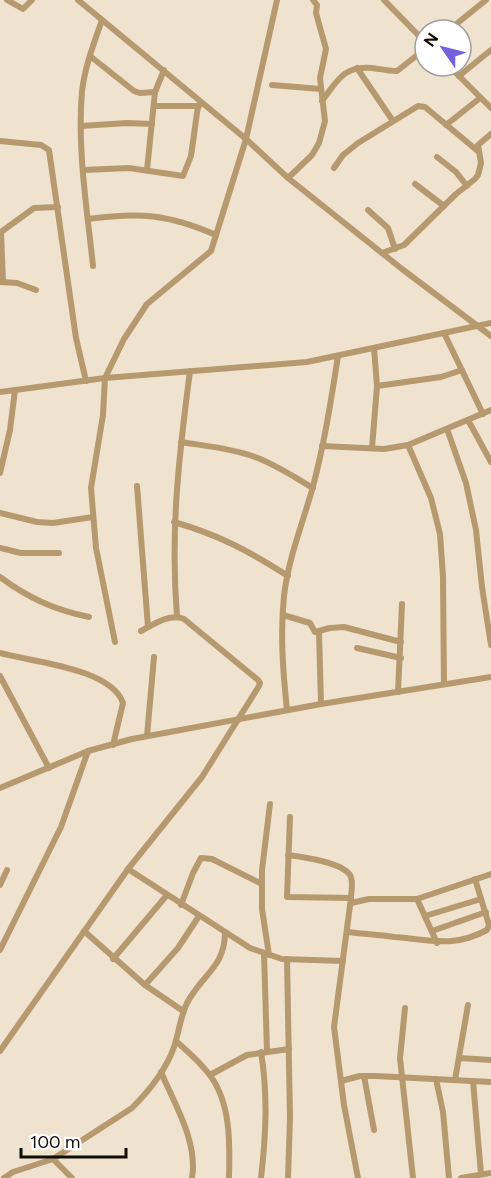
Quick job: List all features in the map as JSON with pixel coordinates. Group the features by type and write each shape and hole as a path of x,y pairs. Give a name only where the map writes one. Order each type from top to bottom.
{"street":[{"path":"7,0 23,9 32,0"},
{"path":"78,0 164,70 288,178 491,336"},
{"path":"115,642 96,548 91,488 103,415 105,378 124,339 147,304 211,251 246,140 277,0"},
{"path":"288,178 308,160 319,143 325,121 320,78 326,49 316,13 317,5 313,0"},
{"path":"384,0 413,30"},
{"path":"461,18 477,3 486,0"},
{"path":"93,266 81,126 82,89 102,20"},
{"path":"473,66 490,53"},
{"path":"90,56 134,91 155,92"},
{"path":"322,101 343,74 357,68 397,71 413,59"},
{"path":"357,68 393,121"},
{"path":"147,170 155,92 164,70"},
{"path":"461,78 491,108"},
{"path":"272,85 321,89"},
{"path":"446,125 480,98"},
{"path":"154,106 206,106"},
{"path":"84,170 129,168 178,177 185,175 191,156 198,106"},
{"path":"334,168 349,150 415,107 422,106 479,152"},
{"path":"81,126 116,123 152,124"},
{"path":"382,253 410,240 478,175 481,163 478,145 491,134"},
{"path":"0,141 41,145 48,148 50,153 76,338 86,381"},
{"path":"437,157 456,172 467,186"},
{"path":"415,184 444,206"},
{"path":"36,290 17,283 2,282 1,232 34,208 58,207"},
{"path":"368,210 388,228 394,249"},
{"path":"88,219 134,214 158,216 216,235"},
{"path":"0,392 105,378 307,362 491,323"},
{"path":"444,333 483,414"},
{"path":"372,448 377,386 374,348"},
{"path":"287,710 282,667 284,594 313,488 338,356"},
{"path":"377,386 441,378 462,370"},
{"path":"177,616 174,522 190,372"},
{"path":"0,473 10,430 15,390"},
{"path":"322,446 372,448 408,446 491,410"},
{"path":"468,420 491,462"},
{"path":"447,429 466,483 476,530 491,645"},
{"path":"181,442 218,447 254,456 280,468 313,488"},
{"path":"408,446 431,498 440,534 443,577 444,684"},
{"path":"137,486 148,627"},
{"path":"0,513 45,522 93,517"},
{"path":"174,522 214,534 252,552 288,576"},
{"path":"0,548 41,555 59,553"},
{"path":"0,577 20,592 43,604 67,613 89,617"},
{"path":"399,692 402,604"},
{"path":"283,615 308,622 313,626 314,632 345,627 401,642"},
{"path":"0,1051 128,869 202,777 260,683 184,619 177,616 171,617 141,631"},
{"path":"320,632 321,704"},
{"path":"357,648 401,658"},
{"path":"0,654 83,672 116,690 123,703 112,745"},
{"path":"147,736 154,657"},
{"path":"0,676 49,768"},
{"path":"0,788 88,752 147,736 321,704 491,677"},
{"path":"0,950 61,827 88,752"},
{"path":"261,1178 267,1105 264,1052 266,954 262,884 270,804"},
{"path":"290,818 286,897 351,901 417,898 491,874"},
{"path":"288,855 322,862 344,870 350,874 352,881 348,932 334,1027 358,1178"},
{"path":"181,905 201,858 212,859 262,884"},
{"path":"128,869 250,948 287,959 343,961"},
{"path":"0,885 7,870"},
{"path":"348,932 437,943 472,937 490,927 475,879"},
{"path":"113,959 167,895"},
{"path":"417,898 437,943"},
{"path":"425,916 481,899"},
{"path":"432,931 486,912"},
{"path":"145,986 178,948 199,916"},
{"path":"84,931 145,986 183,1011"},
{"path":"4,1178 13,1172 53,1159 132,1108 143,1097 161,1072 176,1041 183,1011 189,999 223,954 225,932"},
{"path":"287,959 290,1118 288,1178"},
{"path":"455,1080 468,1005"},
{"path":"405,1008 401,1036 401,1077 413,1178"},
{"path":"176,1041 210,1075 219,1090 225,1108 230,1149 229,1178"},
{"path":"210,1075 247,1055 289,1049"},
{"path":"459,1058 491,1058"},
{"path":"161,1072 191,1144 194,1164 192,1178"},
{"path":"341,1080 364,1076 491,1082"},
{"path":"364,1076 374,1130"},
{"path":"436,1079 443,1112 449,1178"},
{"path":"473,1081 481,1174"},
{"path":"53,1159 72,1178"},
{"path":"461,1178 491,1173"}]}
